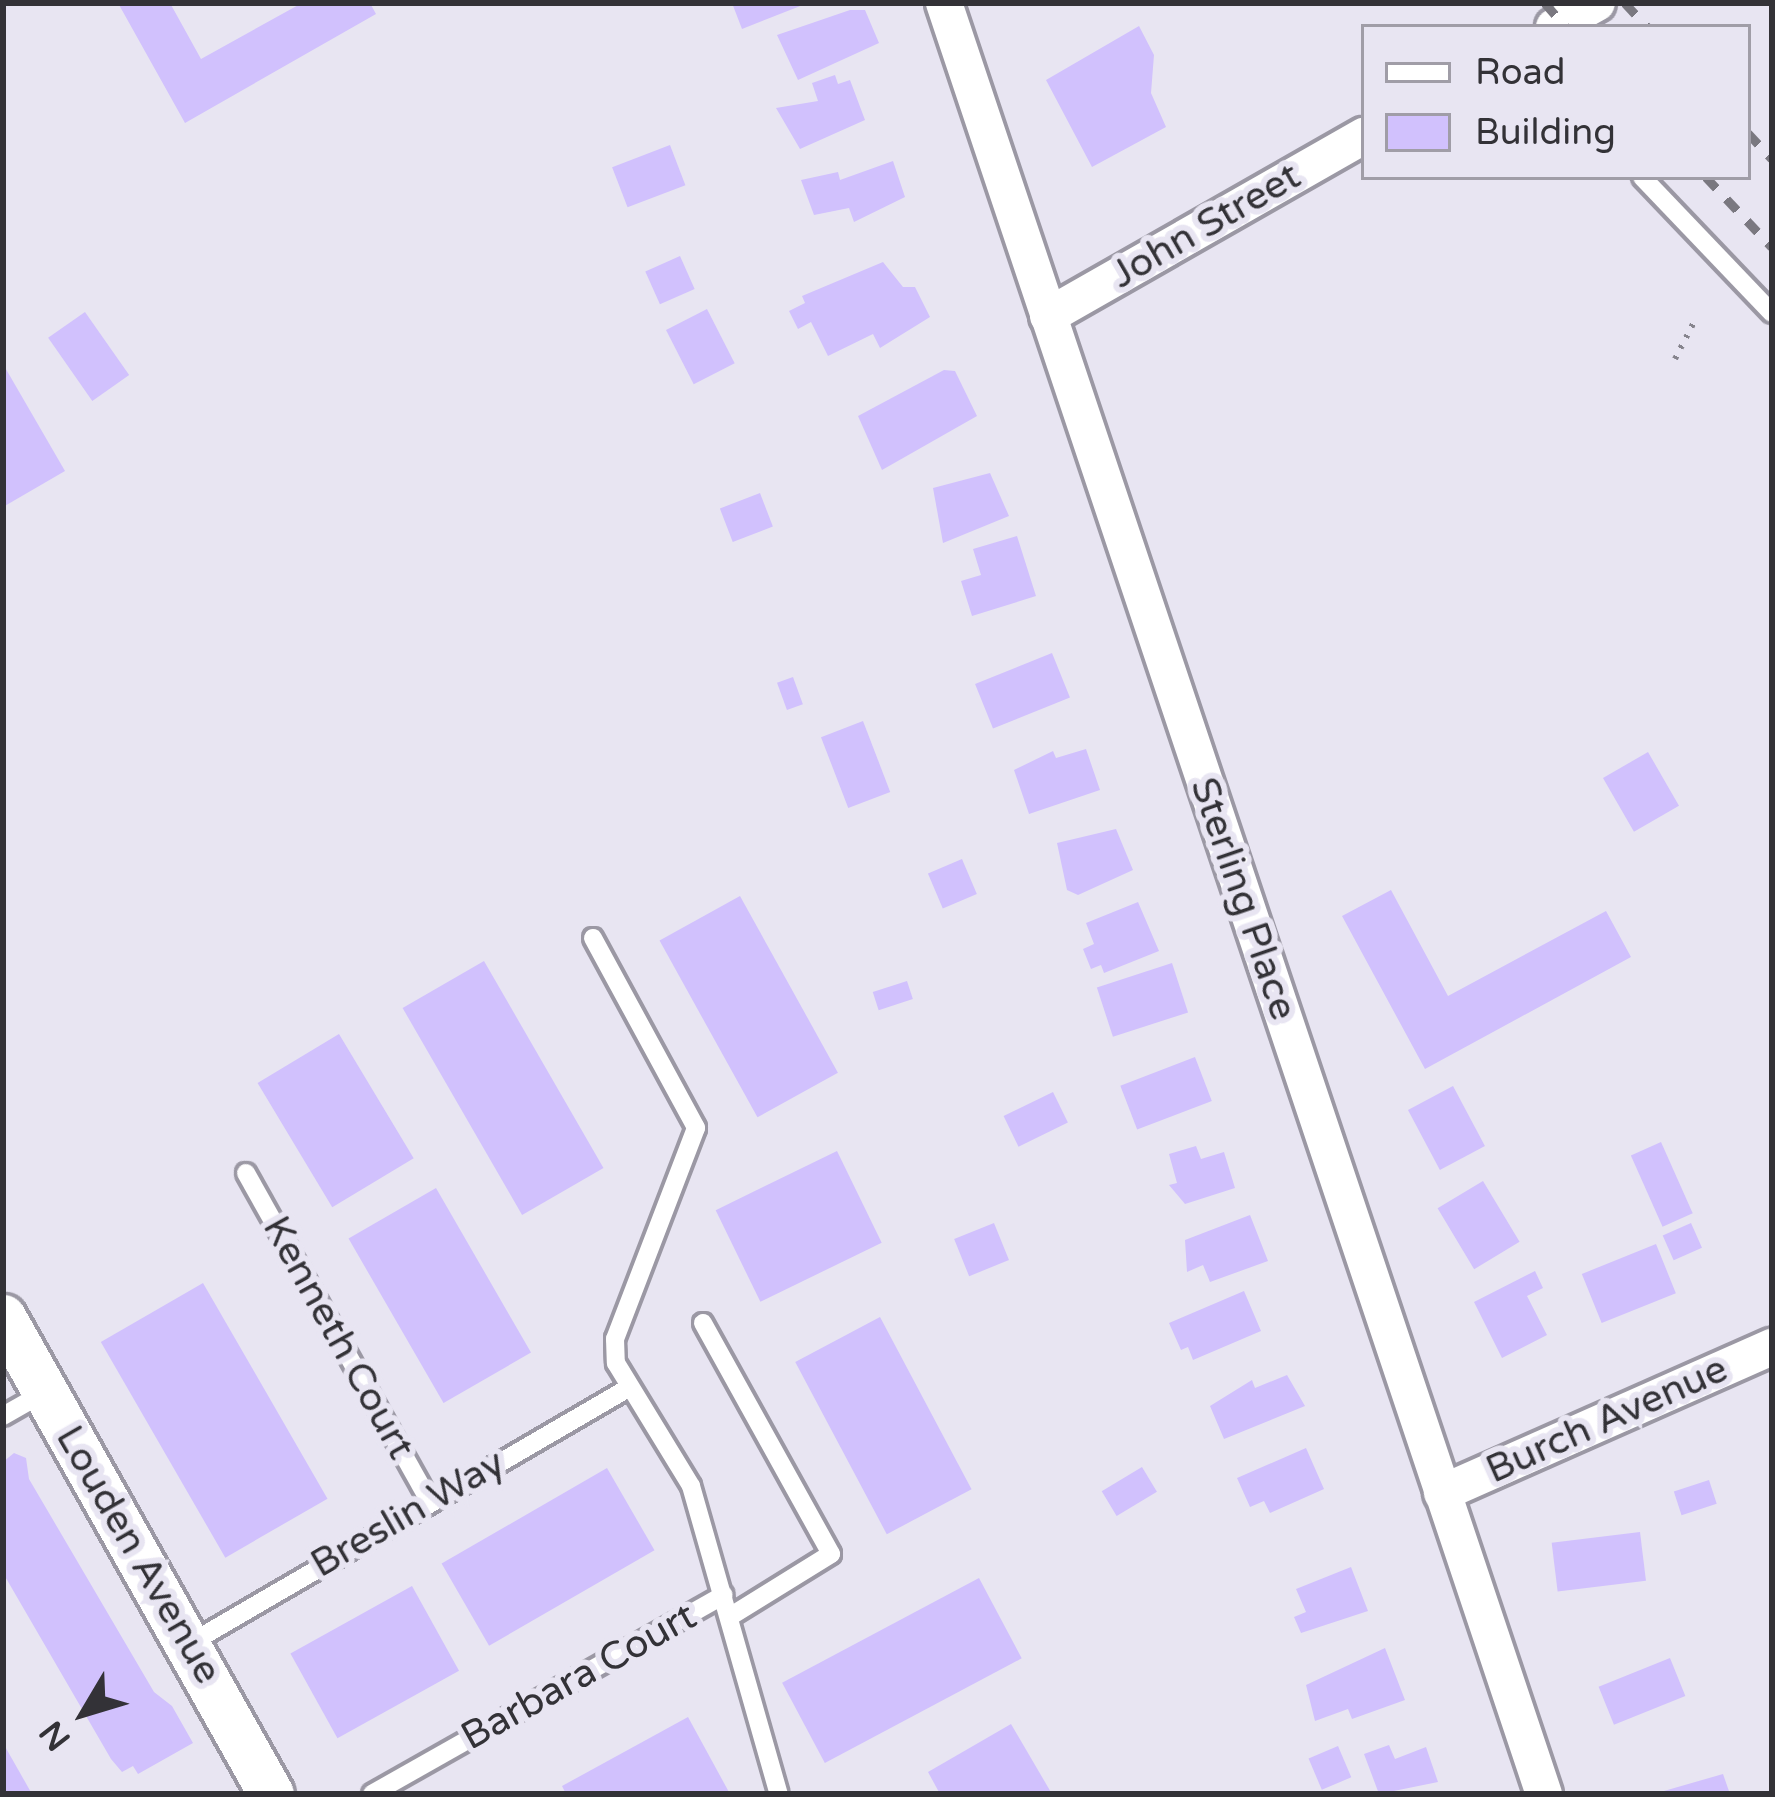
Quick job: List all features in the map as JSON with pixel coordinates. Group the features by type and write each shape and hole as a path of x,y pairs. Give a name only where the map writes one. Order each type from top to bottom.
{"street":[{"name":"Sterling Place","path":"944,3 1544,1794"},
{"path":"1559,24 1597,3"},
{"name":"John Street","path":"1048,316 1361,138"},
{"name":"Louden Avenue","path":"3,1317 271,1794"},
{"name":"Burch Avenue","path":"1442,1493 1772,1347"}],"lane":[{"path":"1645,180 1772,313"},
{"path":"593,938 696,1128 615,1339 616,1364 692,1486 779,1794"},
{"name":"Kenneth Court","path":"246,1173 430,1502"},
{"path":"703,1323 831,1554 731,1616"},
{"name":"Breslin Way","path":"189,1644 629,1387"},
{"path":"3,1416 45,1392"},
{"name":"Barbara Court","path":"372,1794 724,1595"}],"path":[{"path":"1675,359 1694,322"}],"building":[{"path":"118,3 170,3 201,59 302,3 370,3 376,14 185,123"},
{"path":"732,3 808,3 742,29"},
{"path":"850,10 865,10 879,43 798,80 777,35"},
{"path":"1139,26 1154,55 1151,93 1166,127 1092,167 1046,80"},
{"path":"835,75 838,84 850,80 865,120 800,149 776,108 818,101 812,83"},
{"path":"670,145 685,185 628,207 612,167"},
{"path":"893,161 905,197 854,222 849,208 814,215 801,180 838,172 840,180"},
{"path":"680,256 695,289 660,304 645,271"},
{"path":"883,262 903,287 915,287 930,317 880,348 873,334 828,356 811,322 798,329 789,311 805,303 802,296"},
{"path":"707,309 735,363 694,384 666,330"},
{"path":"85,312 129,375 92,401 48,338"},
{"path":"3,364 65,471 3,507"},
{"path":"944,370 955,371 977,416 882,470 858,416"},
{"path":"990,473 1009,516 943,543 933,488"},
{"path":"760,493 773,527 733,542 720,508"},
{"path":"1017,536 1036,596 972,616 961,581 981,575 973,549"},
{"path":"1052,653 1070,698 993,729 975,684"},
{"path":"793,677 803,704 787,710 777,683"},
{"path":"863,721 890,792 848,808 821,737"},
{"path":"1086,749 1100,790 1029,814 1014,770 1053,751 1056,758"},
{"path":"1648,752 1679,806 1634,832 1603,778"},
{"path":"1116,829 1133,870 1078,895 1067,890 1057,843"},
{"path":"962,859 977,894 943,908 928,873"},
{"path":"1391,890 1448,996 1606,911 1631,957 1425,1069 1342,916"},
{"path":"740,896 838,1073 757,1117 660,941"},
{"path":"1138,902 1159,951 1104,973 1101,965 1091,969 1083,949 1094,944 1086,923"},
{"path":"484,961 604,1168 522,1215 403,1008"},
{"path":"1172,963 1188,1012 1113,1037 1097,987"},
{"path":"907,981 913,999 879,1010 873,992"},
{"path":"339,1034 414,1158 332,1207 258,1083"},
{"path":"1195,1057 1212,1101 1137,1130 1120,1086"},
{"path":"1453,1086 1485,1146 1440,1170 1408,1110"},
{"path":"1053,1092 1068,1123 1018,1147 1004,1116"},
{"path":"1661,1142 1693,1213 1663,1227 1631,1155"},
{"path":"1196,1146 1201,1159 1224,1152 1235,1188 1185,1204 1169,1185 1177,1183 1169,1154"},
{"path":"837,1151 882,1243 760,1302 716,1210"},
{"path":"1483,1181 1520,1242 1474,1269 1438,1208"},
{"path":"436,1188 531,1353 444,1403 349,1238"},
{"path":"1250,1215 1268,1261 1210,1282 1203,1265 1187,1272 1185,1240"},
{"path":"994,1223 1009,1260 969,1276 954,1239"},
{"path":"1691,1223 1702,1248 1674,1260 1663,1236"},
{"path":"1656,1244 1676,1293 1602,1323 1582,1274"},
{"path":"1535,1271 1543,1288 1527,1296 1547,1335 1502,1358 1474,1302"},
{"path":"203,1283 328,1499 225,1558 101,1342"},
{"path":"1244,1291 1261,1331 1193,1360 1188,1347 1181,1350 1169,1323"},
{"path":"880,1317 972,1489 887,1534 795,1362"},
{"path":"1287,1375 1305,1406 1224,1439 1210,1406 1252,1380 1255,1388"},
{"path":"1306,1448 1324,1489 1270,1513 1264,1501 1250,1507 1237,1478"},
{"path":"14,1453 26,1458 29,1479 154,1692 172,1706 193,1743 138,1774 133,1766 122,1772 111,1759 3,1573 3,1462"},
{"path":"1142,1467 1157,1492 1117,1516 1102,1491"},
{"path":"607,1468 654,1550 489,1646 442,1564"},
{"path":"1709,1480 1717,1504 1682,1515 1674,1491"},
{"path":"1640,1532 1646,1581 1558,1591 1552,1543"},
{"path":"1351,1567 1368,1611 1301,1633 1294,1617 1306,1612 1296,1589"},
{"path":"979,1578 1022,1658 825,1763 782,1683"},
{"path":"412,1586 459,1671 337,1738 290,1653"},
{"path":"1385,1648 1405,1700 1352,1719 1348,1709 1315,1721 1306,1685"},
{"path":"1670,1658 1685,1696 1614,1725 1599,1687"},
{"path":"688,1717 730,1794 566,1794 562,1786"},
{"path":"1011,1724 1052,1794 940,1794 928,1772"},
{"path":"3,1743 32,1794 3,1794"},
{"path":"1389,1745 1395,1759 1426,1747 1438,1782 1379,1794 1364,1754"},
{"path":"1338,1746 1351,1777 1322,1790 1309,1759"},
{"path":"1723,1774 1730,1794 1657,1794 1657,1793"}],"railway":[{"path":"1545,3 1563,24"},
{"path":"1625,3 1644,24"},
{"path":"1751,136 1772,159"},
{"path":"1709,180 1772,247"}]}
